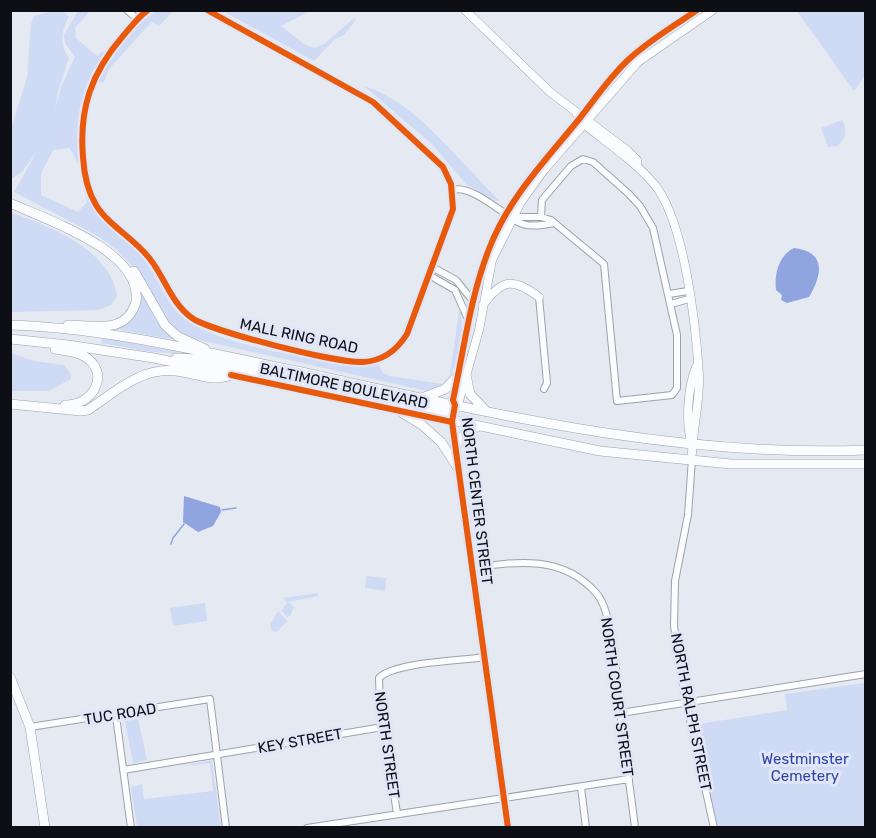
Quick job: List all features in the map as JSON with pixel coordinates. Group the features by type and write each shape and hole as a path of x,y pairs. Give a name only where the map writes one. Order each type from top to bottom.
{"highway":[{"path":"10,197 88,233 110,247 137,275 165,326 177,336 212,353"},
{"path":"10,203 98,245 122,266 136,289 133,311 115,326 15,325"},
{"name":"BALTIMORE BOULEVARD","path":"15,325 100,334 212,353 487,412 760,465 866,464"},
{"path":"10,341 79,354 96,368 98,380 94,393 76,405 10,399"},
{"name":"BALTIMORE BOULEVARD","path":"10,341 143,357 600,451 692,453 866,450"},
{"path":"143,357 198,359 435,410 449,410 455,405"},
{"path":"10,405 81,411 88,410 129,382 152,373 177,371 220,379 231,375"},
{"path":"422,398 445,389 462,376 470,394 487,412"},
{"path":"398,410 422,425 441,442 458,468"},
{"path":"455,446 465,433 477,427"},
{"path":"10,677 30,727 45,828"}],"street":[{"path":"127,10 137,19"},
{"name":"MALL RING ROAD","path":"148,10 137,19 103,62 86,96 82,128 85,180 97,207 145,253 184,312 205,325 233,334 363,362 385,356 400,344 410,328 452,212 453,190"},
{"path":"207,10 373,102 438,160 447,172 453,190 465,189 525,224 554,223"},
{"path":"465,10 543,85 637,160 637,166 656,187 667,207 695,331 696,367 699,374 692,453"},
{"name":"NORTH CENTER STREET","path":"508,828 452,422 455,405 459,401 468,317 488,250 509,215 626,62 646,45 697,10"},
{"name":"NORTH CENTER STREET","path":"582,118 638,62 713,10"},
{"path":"509,215 541,217 554,223 604,264 617,401 672,394 677,388 677,335 657,240 649,220 629,194 593,162 580,160 571,166 541,203 541,217"},
{"name":"NORTH CENTER STREET","path":"462,376 479,330 492,260 509,215"},
{"path":"432,267 456,280 472,300 479,330"},
{"path":"429,275 455,290 468,317"},
{"path":"482,306 499,286 512,283 524,285 539,297 547,384 544,389"},
{"path":"669,294 688,295"},
{"path":"671,304 688,295"},
{"name":"NORTH RALPH STREET","path":"692,453 688,515 675,581 674,626 687,702 714,828"},
{"name":"NORTH COURT STREET","path":"473,568 525,561 541,563 580,580 594,591 602,602 608,625 621,713 635,828"},
{"name":"NORTH STREET","path":"397,813 378,683 383,674 404,668 485,657"},
{"path":"621,713 866,674"},
{"name":"TUC ROAD","path":"30,727 116,716 210,699 217,754"},
{"path":"116,716 131,828"},
{"name":"KEY STREET","path":"123,770 383,727"},
{"path":"217,754 226,828"},
{"path":"307,828 629,779"},
{"path":"581,786 586,828"}],"green space":[{"path":"59,10 69,16 62,37 69,58 58,91 55,110 61,87 75,57 65,43 64,35 78,11 90,11 75,28 76,38 97,56 102,51 104,53 89,79 80,106 77,134 78,164 70,148 53,150 41,174 41,195 78,212 87,202 85,194 90,204 104,220 142,257 174,309 194,325 213,334 235,342 285,354 349,366 363,367 378,364 383,373 390,376 443,384 427,391 186,337 170,327 135,269 117,250 96,235 14,192 37,151 22,172 11,179 10,132 27,77 31,24 34,16"},
{"path":"157,11 173,11 159,26 152,22 109,69 104,82 100,82 98,77 124,40 139,24"},
{"path":"223,11 310,11 281,26 304,44 314,48 324,44 354,18 356,20 344,35 335,39 314,61"},
{"path":"797,11 865,11 865,76 854,91"},
{"path":"364,86 402,105 420,119 499,200 496,201 466,184 432,144"},
{"path":"842,120 845,127 843,140 838,146 828,147 821,128"},
{"path":"10,212 60,233 91,253 103,265 112,280 117,296 111,305 98,310 11,312"},
{"path":"137,283 176,340 115,329 128,321"},
{"path":"459,312 461,312 460,347 457,360 452,372 443,384 450,374"},
{"path":"102,338 203,356 145,351 101,343"},
{"path":"11,353 34,361 64,365 71,374 71,379 49,391 11,391"},
{"path":"366,576 386,578 385,591 365,588"},
{"path":"318,593 318,596 288,602 294,607 290,616 287,617 282,611 287,602 283,598"},
{"path":"205,603 207,621 173,626 170,608"},
{"path":"278,611 287,621 277,632 272,631 270,625"},
{"name":"Westminster Cemetery","path":"865,683 865,827 716,827 700,752 699,724 787,710 785,694"},
{"path":"138,718 147,760 133,763 125,721"},
{"path":"212,760 221,827 137,827 131,787 142,784 144,799 213,791 210,763 178,767"}],"water":[{"path":"794,248 805,250 817,259 819,273 809,297 787,303 781,300 782,295 776,290 776,278 781,260"},
{"path":"184,496 220,507 221,512 213,526 198,532 183,522"}],"waterway":[{"path":"222,510 236,508"},
{"path":"171,544 184,524"}],"cycle path":[{"path":"148,10 112,50 95,78 85,107 82,140 83,163 88,188 101,213 144,252 155,266 173,298 192,318 223,331 329,358 363,362 383,357 394,350 407,334 453,209 451,184 443,167 373,102 207,10"},
{"path":"508,828 452,422 455,405 453,400 472,305 482,267 497,230 529,180 620,68 643,47 697,10"},
{"path":"231,375 452,422"}]}
